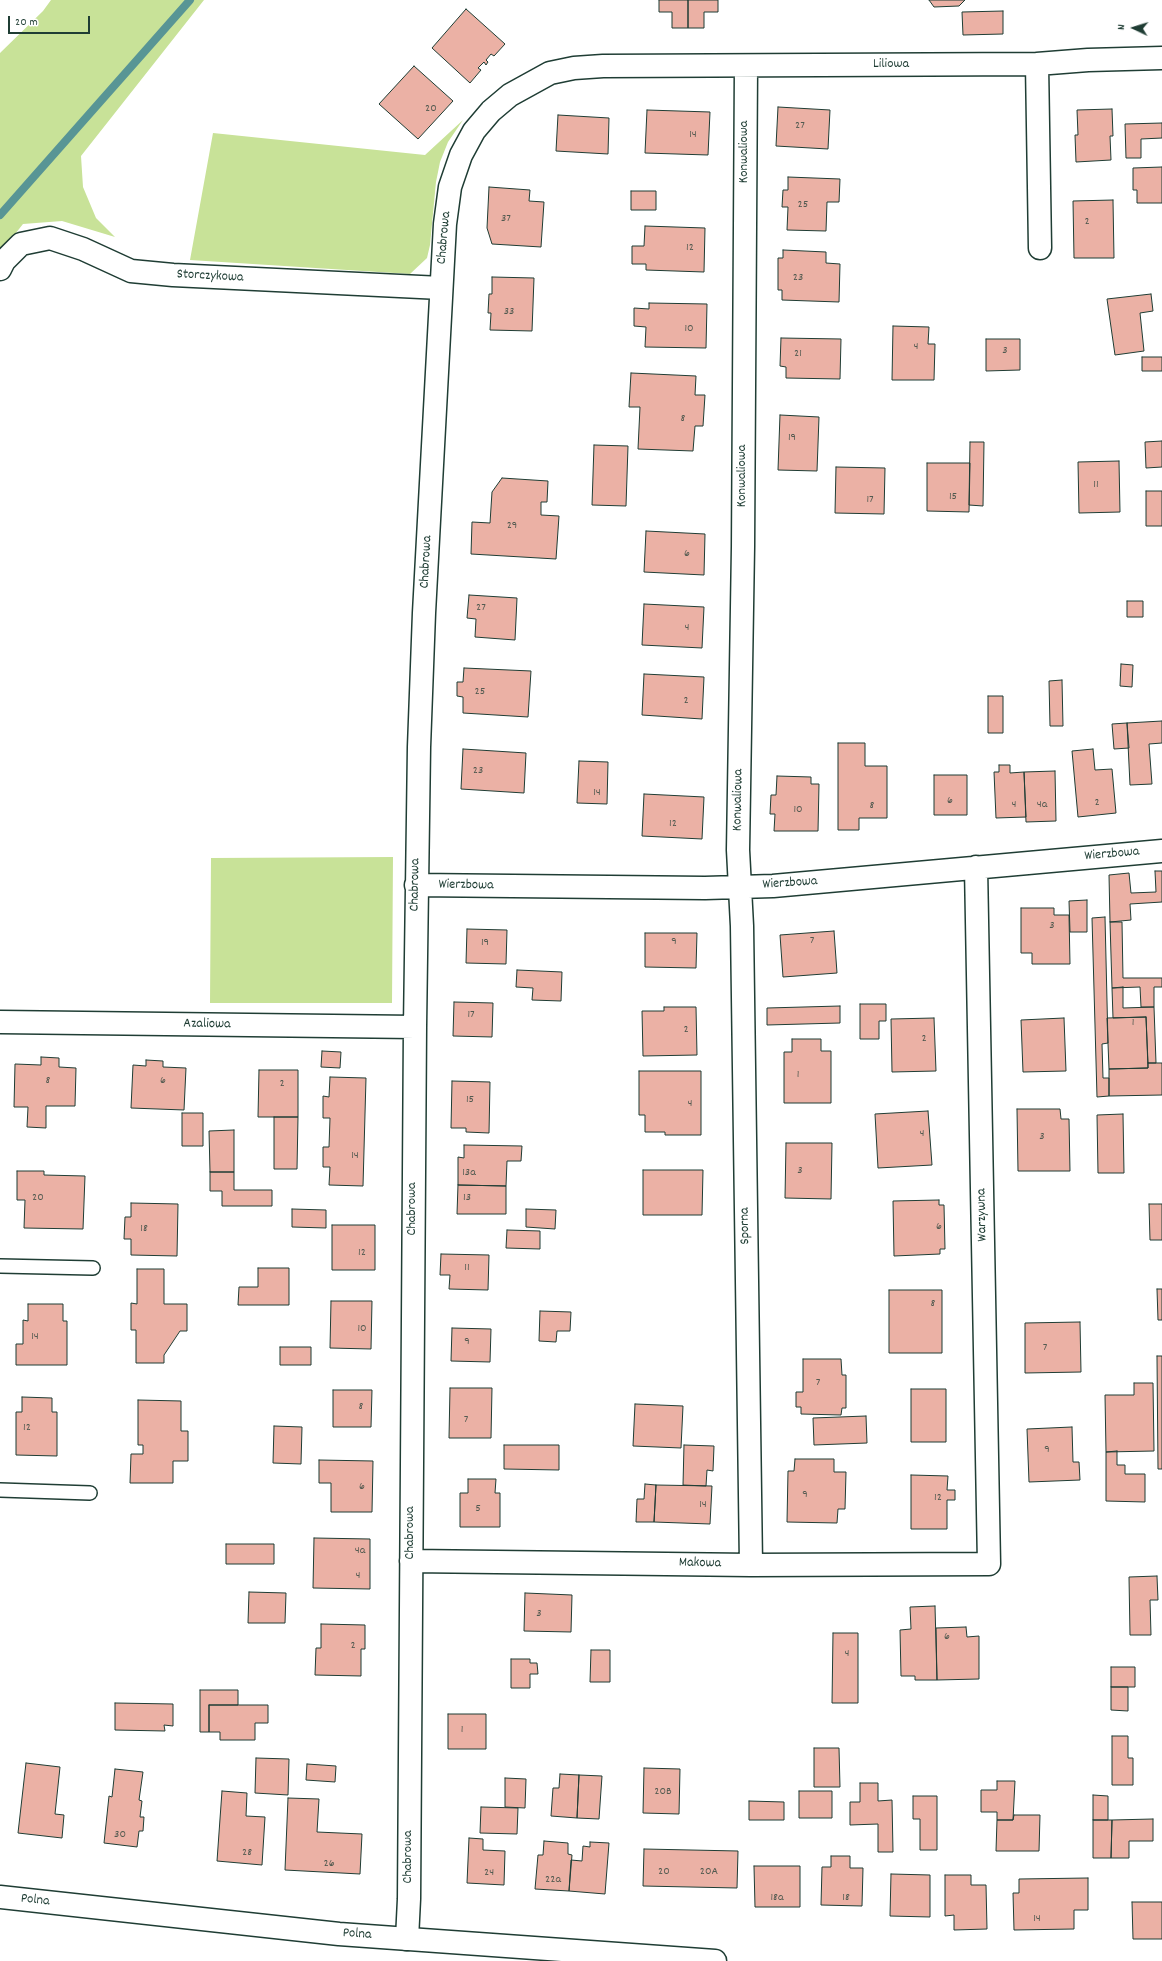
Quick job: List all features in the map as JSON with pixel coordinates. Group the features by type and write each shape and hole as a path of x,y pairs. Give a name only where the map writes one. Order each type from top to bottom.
{"street":[{"name":"Liliowa","path":"746,66 1037,64 1088,60 1162,58"},
{"path":"1037,64 1040,248"},
{"name":"Chabrowa","path":"407,1939 409,1899 416,885 424,613 441,288 445,224 450,186 461,155 474,131 491,111 510,95 550,73 574,68 603,66 746,66"},
{"name":"Konwaliowa","path":"740,886 738,850 743,539 746,66"},
{"name":"Storczykowa","path":"0,270 4,261 21,244 50,238 82,249 130,271 174,275 441,288"},
{"name":"Wierzbowa","path":"416,885 705,888 773,886 1162,851"},
{"name":"Warzywna","path":"976,867 989,1564"},
{"name":"Sporna","path":"740,886 742,926 751,1565"},
{"name":"Azaliowa","path":"0,1022 414,1027"},
{"name":"Makowa","path":"411,1561 751,1565 989,1564"},
{"name":"Polna","path":"0,1897 323,1932 407,1939 515,1954 715,1961"}],"lane":[{"path":"0,1266 93,1268"},
{"path":"0,1490 90,1493"}],"green space":[{"path":"51,0 204,0 81,156 83,187 96,218 115,237 62,221 23,224 0,253 0,53 43,11"},
{"path":"463,120 448,142 440,162 436,182 430,245 427,258 410,274 190,260 213,133 425,155"},
{"path":"393,857 392,1003 210,1003 211,858"}],"building":[{"path":"659,0 688,0 688,28 672,28 672,12 659,12"},
{"path":"688,0 718,0 718,12 704,12 704,28 688,28"},
{"path":"929,0 965,0 959,6 934,7"},
{"path":"466,9 505,44 494,56 491,54 486,60 488,62 486,65 484,62 478,68 481,70 470,83 432,48"},
{"path":"1003,11 1003,34 963,35 962,12"},
{"path":"414,66 453,101 418,139 379,104"},
{"path":"778,107 830,110 828,149 776,146"},
{"path":"1112,109 1113,136 1110,136 1111,160 1076,162 1075,135 1078,135 1077,110"},
{"path":"647,110 710,112 708,155 645,153"},
{"path":"558,115 609,118 608,154 556,151"},
{"path":"1162,123 1162,138 1141,139 1141,158 1126,158 1125,124"},
{"path":"1162,167 1162,203 1137,203 1137,190 1133,190 1133,168"},
{"path":"788,177 840,179 839,202 827,202 826,231 787,230 788,207 782,207 783,190 788,190"},
{"path":"489,187 530,190 529,201 544,202 541,247 492,244 487,228"},
{"path":"631,191 656,191 656,210 631,210"},
{"path":"1113,200 1114,258 1074,258 1073,201"},
{"path":"645,226 705,228 704,272 646,270 646,264 632,264 632,246 644,246"},
{"path":"783,250 826,252 826,263 840,264 839,302 782,300 782,290 778,290 778,258 783,258"},
{"path":"492,277 534,278 532,331 490,330 491,313 488,313 489,294 492,294"},
{"path":"1151,294 1153,311 1140,313 1144,351 1115,355 1107,299"},
{"path":"649,303 707,304 706,348 645,347 646,327 634,326 634,308 649,309"},
{"path":"893,326 929,327 928,344 935,344 934,380 892,380"},
{"path":"781,338 841,339 840,379 786,378 786,367 780,366"},
{"path":"986,339 1020,339 1020,370 986,371"},
{"path":"1142,357 1162,357 1162,371 1142,371"},
{"path":"631,373 696,376 695,395 705,395 703,426 695,426 693,451 638,449 640,407 629,407"},
{"path":"780,415 819,417 817,471 778,470"},
{"path":"1162,441 1162,467 1146,468 1145,442"},
{"path":"970,442 984,442 983,506 969,505"},
{"path":"594,445 628,446 626,506 592,505"},
{"path":"1119,461 1120,512 1079,513 1078,462"},
{"path":"927,463 970,463 969,512 927,511"},
{"path":"836,467 885,468 884,514 835,513"},
{"path":"502,478 548,481 547,502 541,502 541,515 559,516 556,559 471,554 472,522 490,523 492,492"},
{"path":"1146,491 1162,491 1162,526 1146,526"},
{"path":"646,531 705,534 704,575 644,572"},
{"path":"469,595 517,598 515,640 475,637 476,619 467,618"},
{"path":"1127,601 1143,601 1143,617 1127,617"},
{"path":"644,604 704,607 702,648 642,645"},
{"path":"1121,664 1133,665 1132,687 1120,686"},
{"path":"464,668 531,671 528,717 463,713 463,697 457,696 457,682 463,682"},
{"path":"644,674 704,677 702,719 642,715"},
{"path":"1062,680 1063,726 1050,726 1049,681"},
{"path":"988,696 1003,696 1003,733 988,733"},
{"path":"1162,721 1162,743 1149,744 1152,784 1130,785 1127,723"},
{"path":"1127,723 1129,748 1114,749 1112,724"},
{"path":"838,743 865,743 865,766 887,766 887,818 859,818 859,830 838,830"},
{"path":"463,749 526,753 524,793 461,789"},
{"path":"1093,749 1095,770 1112,769 1116,813 1078,817 1072,751"},
{"path":"579,761 608,762 607,804 577,803"},
{"path":"999,765 1010,765 1010,773 1024,772 1026,817 996,818 994,772 999,772"},
{"path":"1055,771 1056,821 1026,822 1024,772"},
{"path":"934,775 967,775 967,815 934,815"},
{"path":"777,776 811,777 811,784 819,784 818,831 774,831 775,814 770,814 771,795 776,795"},
{"path":"644,794 704,797 702,839 642,836"},
{"path":"1155,871 1162,871 1162,902 1130,904 1131,920 1110,922 1109,875 1129,873 1131,893 1156,892"},
{"path":"1087,900 1087,932 1070,932 1069,901"},
{"path":"1021,908 1054,908 1054,915 1069,915 1070,964 1032,964 1032,953 1021,953"},
{"path":"1105,917 1108,1043 1102,1044 1103,1078 1109,1078 1109,1096 1097,1097 1092,918"},
{"path":"1110,922 1122,922 1123,978 1162,978 1162,987 1154,987 1154,1007 1141,1007 1140,987 1112,988"},
{"path":"467,929 507,930 506,964 466,963"},
{"path":"834,931 837,973 783,977 780,935"},
{"path":"645,933 697,933 696,968 645,967"},
{"path":"517,970 562,972 561,1001 532,1000 533,988 516,987"},
{"path":"1123,987 1123,1008 1154,1007 1156,1063 1148,1063 1146,1017 1113,1018 1112,988"},
{"path":"454,1002 493,1003 492,1037 453,1036"},
{"path":"860,1004 886,1004 886,1021 879,1021 879,1039 860,1039"},
{"path":"840,1006 840,1023 767,1025 767,1008"},
{"path":"664,1007 696,1007 697,1055 643,1056 642,1011 664,1011"},
{"path":"1146,1017 1148,1068 1109,1069 1107,1018"},
{"path":"934,1018 936,1071 892,1072 891,1019"},
{"path":"1064,1018 1066,1071 1023,1072 1021,1020"},
{"path":"792,1039 821,1039 821,1051 831,1051 831,1103 784,1103 784,1052 792,1052"},
{"path":"322,1051 341,1052 340,1068 321,1067"},
{"path":"41,1057 59,1058 59,1067 76,1068 75,1106 46,1106 46,1128 27,1127 28,1107 14,1107 15,1064 41,1065"},
{"path":"146,1060 163,1061 163,1067 186,1068 184,1110 131,1108 133,1065 146,1066"},
{"path":"1148,1063 1162,1063 1162,1095 1109,1096 1109,1069 1148,1068"},
{"path":"259,1070 298,1070 298,1117 258,1117"},
{"path":"639,1071 701,1071 701,1135 665,1135 665,1132 645,1132 645,1115 639,1115"},
{"path":"330,1077 366,1078 363,1186 329,1185 330,1167 323,1167 323,1147 329,1147 330,1118 323,1118 323,1096 329,1097"},
{"path":"452,1081 490,1082 489,1133 466,1132 466,1128 451,1128"},
{"path":"1017,1109 1060,1109 1061,1119 1069,1119 1070,1171 1018,1171"},
{"path":"928,1111 932,1165 878,1168 875,1114"},
{"path":"182,1113 203,1113 203,1146 182,1146"},
{"path":"1123,1114 1124,1173 1098,1173 1097,1115"},
{"path":"274,1117 298,1117 297,1169 274,1169"},
{"path":"234,1130 234,1172 210,1172 209,1131"},
{"path":"786,1143 832,1143 831,1199 785,1198"},
{"path":"464,1145 522,1146 521,1161 507,1161 506,1186 458,1185 458,1157 464,1158"},
{"path":"643,1170 703,1170 702,1215 643,1215"},
{"path":"17,1171 44,1171 44,1175 85,1176 83,1229 24,1228 25,1200 17,1200"},
{"path":"210,1172 234,1172 234,1190 272,1190 272,1206 222,1206 222,1191 210,1191"},
{"path":"458,1185 506,1186 506,1214 457,1214"},
{"path":"939,1200 939,1205 944,1205 945,1249 940,1249 940,1254 894,1256 893,1201"},
{"path":"131,1203 178,1204 177,1256 131,1255 131,1239 124,1239 125,1217 131,1217"},
{"path":"1149,1204 1162,1204 1162,1240 1150,1240"},
{"path":"292,1209 326,1210 326,1228 292,1227"},
{"path":"526,1209 556,1210 555,1229 526,1227"},
{"path":"332,1225 375,1225 375,1270 332,1270"},
{"path":"507,1230 540,1231 540,1249 506,1248"},
{"path":"441,1254 489,1255 488,1290 449,1289 450,1275 440,1275"},
{"path":"258,1268 289,1268 289,1305 238,1305 239,1287 258,1287"},
{"path":"137,1269 164,1269 164,1304 187,1304 187,1331 180,1331 164,1355 164,1363 136,1363 136,1330 131,1330 131,1303 137,1304"},
{"path":"1157,1289 1162,1289 1162,1320 1158,1320"},
{"path":"889,1290 942,1290 942,1353 889,1353"},
{"path":"331,1301 372,1301 371,1349 330,1348"},
{"path":"28,1304 63,1304 63,1321 67,1321 67,1365 16,1365 16,1344 23,1344 23,1320 28,1321"},
{"path":"540,1311 571,1312 570,1331 557,1331 556,1342 539,1341"},
{"path":"1080,1322 1081,1372 1025,1373 1025,1323"},
{"path":"452,1328 491,1329 490,1362 451,1361"},
{"path":"280,1347 311,1347 311,1365 280,1365"},
{"path":"1157,1356 1162,1356 1162,1469 1158,1469"},
{"path":"803,1359 841,1359 842,1375 846,1375 846,1408 842,1408 841,1415 801,1414 801,1407 796,1407 796,1392 803,1392"},
{"path":"1134,1383 1153,1383 1154,1451 1106,1452 1105,1395 1134,1395"},
{"path":"450,1388 492,1388 491,1438 449,1438"},
{"path":"911,1389 946,1389 946,1442 911,1442"},
{"path":"333,1390 372,1390 371,1427 333,1427"},
{"path":"22,1397 52,1398 52,1412 57,1412 57,1456 16,1455 16,1412 22,1412"},
{"path":"138,1400 181,1401 181,1431 188,1431 188,1461 173,1461 173,1483 130,1483 131,1454 143,1454 143,1445 138,1445"},
{"path":"635,1404 683,1406 681,1448 633,1446"},
{"path":"866,1416 867,1443 814,1445 813,1418"},
{"path":"274,1426 302,1427 301,1464 273,1463"},
{"path":"1072,1427 1073,1462 1079,1462 1080,1480 1029,1482 1027,1429"},
{"path":"504,1445 559,1445 559,1470 504,1469"},
{"path":"684,1445 714,1446 713,1471 707,1470 706,1486 683,1485"},
{"path":"1117,1451 1117,1465 1125,1465 1125,1474 1145,1474 1145,1502 1106,1501 1106,1452"},
{"path":"795,1459 834,1459 834,1472 846,1472 845,1509 838,1509 837,1523 787,1522 788,1471 794,1471"},
{"path":"319,1460 373,1461 372,1512 331,1512 331,1483 319,1483"},
{"path":"911,1475 948,1476 947,1490 955,1490 955,1500 947,1500 947,1529 911,1529"},
{"path":"468,1479 496,1479 495,1493 500,1493 500,1527 460,1527 460,1493 468,1493"},
{"path":"645,1484 656,1485 654,1522 636,1522 637,1499 644,1499"},
{"path":"656,1485 712,1486 710,1524 654,1522"},
{"path":"314,1538 370,1539 370,1589 313,1588"},
{"path":"226,1544 274,1544 274,1564 226,1564"},
{"path":"1157,1576 1158,1600 1150,1600 1151,1635 1130,1635 1129,1577"},
{"path":"249,1592 286,1593 285,1623 248,1623"},
{"path":"525,1593 572,1595 571,1632 524,1631"},
{"path":"935,1606 937,1680 915,1680 915,1676 901,1676 900,1630 911,1629 910,1607"},
{"path":"321,1624 365,1625 365,1649 361,1649 361,1676 315,1675 316,1648 321,1648"},
{"path":"966,1627 967,1637 979,1636 979,1679 937,1680 936,1628"},
{"path":"833,1633 858,1633 858,1703 832,1703"},
{"path":"591,1650 610,1650 610,1682 590,1682"},
{"path":"511,1659 530,1659 530,1663 537,1663 538,1674 530,1674 530,1688 511,1688"},
{"path":"1111,1667 1135,1667 1135,1687 1111,1687"},
{"path":"1111,1687 1128,1687 1128,1711 1111,1710"},
{"path":"200,1690 238,1690 238,1705 209,1705 209,1732 200,1732"},
{"path":"115,1703 173,1704 173,1726 164,1725 165,1731 115,1730"},
{"path":"209,1705 268,1705 268,1723 255,1723 255,1740 220,1740 220,1732 209,1732"},
{"path":"448,1714 486,1714 486,1749 448,1749"},
{"path":"1112,1736 1128,1736 1128,1758 1133,1758 1133,1785 1112,1785"},
{"path":"814,1748 839,1748 840,1787 814,1787"},
{"path":"256,1758 289,1759 288,1795 255,1793"},
{"path":"26,1763 60,1767 55,1814 64,1815 62,1838 18,1833"},
{"path":"307,1764 336,1766 335,1782 306,1780"},
{"path":"644,1768 680,1769 679,1814 643,1813"},
{"path":"115,1769 143,1772 139,1800 142,1801 140,1817 144,1817 143,1831 139,1831 137,1847 104,1843 109,1796 112,1797"},
{"path":"560,1774 579,1775 577,1818 551,1816 553,1788 559,1788"},
{"path":"579,1775 602,1776 599,1819 577,1818"},
{"path":"505,1778 526,1779 525,1808 505,1807"},
{"path":"997,1781 1015,1781 1013,1820 997,1820 997,1812 981,1812 981,1790 997,1790"},
{"path":"860,1783 878,1783 878,1801 892,1800 893,1852 878,1852 878,1824 850,1825 850,1802 860,1802"},
{"path":"222,1791 247,1793 246,1816 265,1817 262,1865 217,1861"},
{"path":"799,1791 832,1791 832,1818 799,1818"},
{"path":"1093,1795 1108,1796 1108,1820 1093,1820"},
{"path":"913,1796 937,1796 937,1850 920,1850 920,1819 913,1819"},
{"path":"288,1798 319,1799 317,1832 362,1834 360,1874 285,1870"},
{"path":"749,1801 784,1802 784,1820 749,1820"},
{"path":"481,1807 518,1808 517,1834 480,1833"},
{"path":"1014,1815 1040,1815 1039,1851 996,1851 997,1820 1013,1820"},
{"path":"1153,1819 1153,1841 1129,1841 1129,1858 1111,1858 1112,1820"},
{"path":"1093,1820 1112,1820 1111,1858 1093,1858"},
{"path":"469,1838 483,1839 483,1850 505,1851 504,1885 467,1883"},
{"path":"544,1841 568,1843 568,1854 572,1855 569,1891 535,1889 538,1855 543,1855"},
{"path":"590,1842 609,1843 605,1894 569,1891 571,1860 582,1861 583,1846 590,1847"},
{"path":"644,1849 738,1851 737,1888 643,1886"},
{"path":"831,1856 850,1856 850,1868 863,1868 862,1906 821,1905 822,1867 831,1867"},
{"path":"754,1866 800,1866 800,1907 755,1907"},
{"path":"891,1874 930,1875 930,1917 890,1916"},
{"path":"945,1875 971,1875 971,1885 986,1885 987,1929 954,1930 954,1915 945,1916"},
{"path":"1088,1878 1088,1910 1074,1910 1074,1929 1014,1930 1013,1893 1019,1893 1019,1879"},
{"path":"1132,1902 1162,1902 1162,1939 1133,1939"}],"waterway":[{"path":"0,215 190,0"}]}
